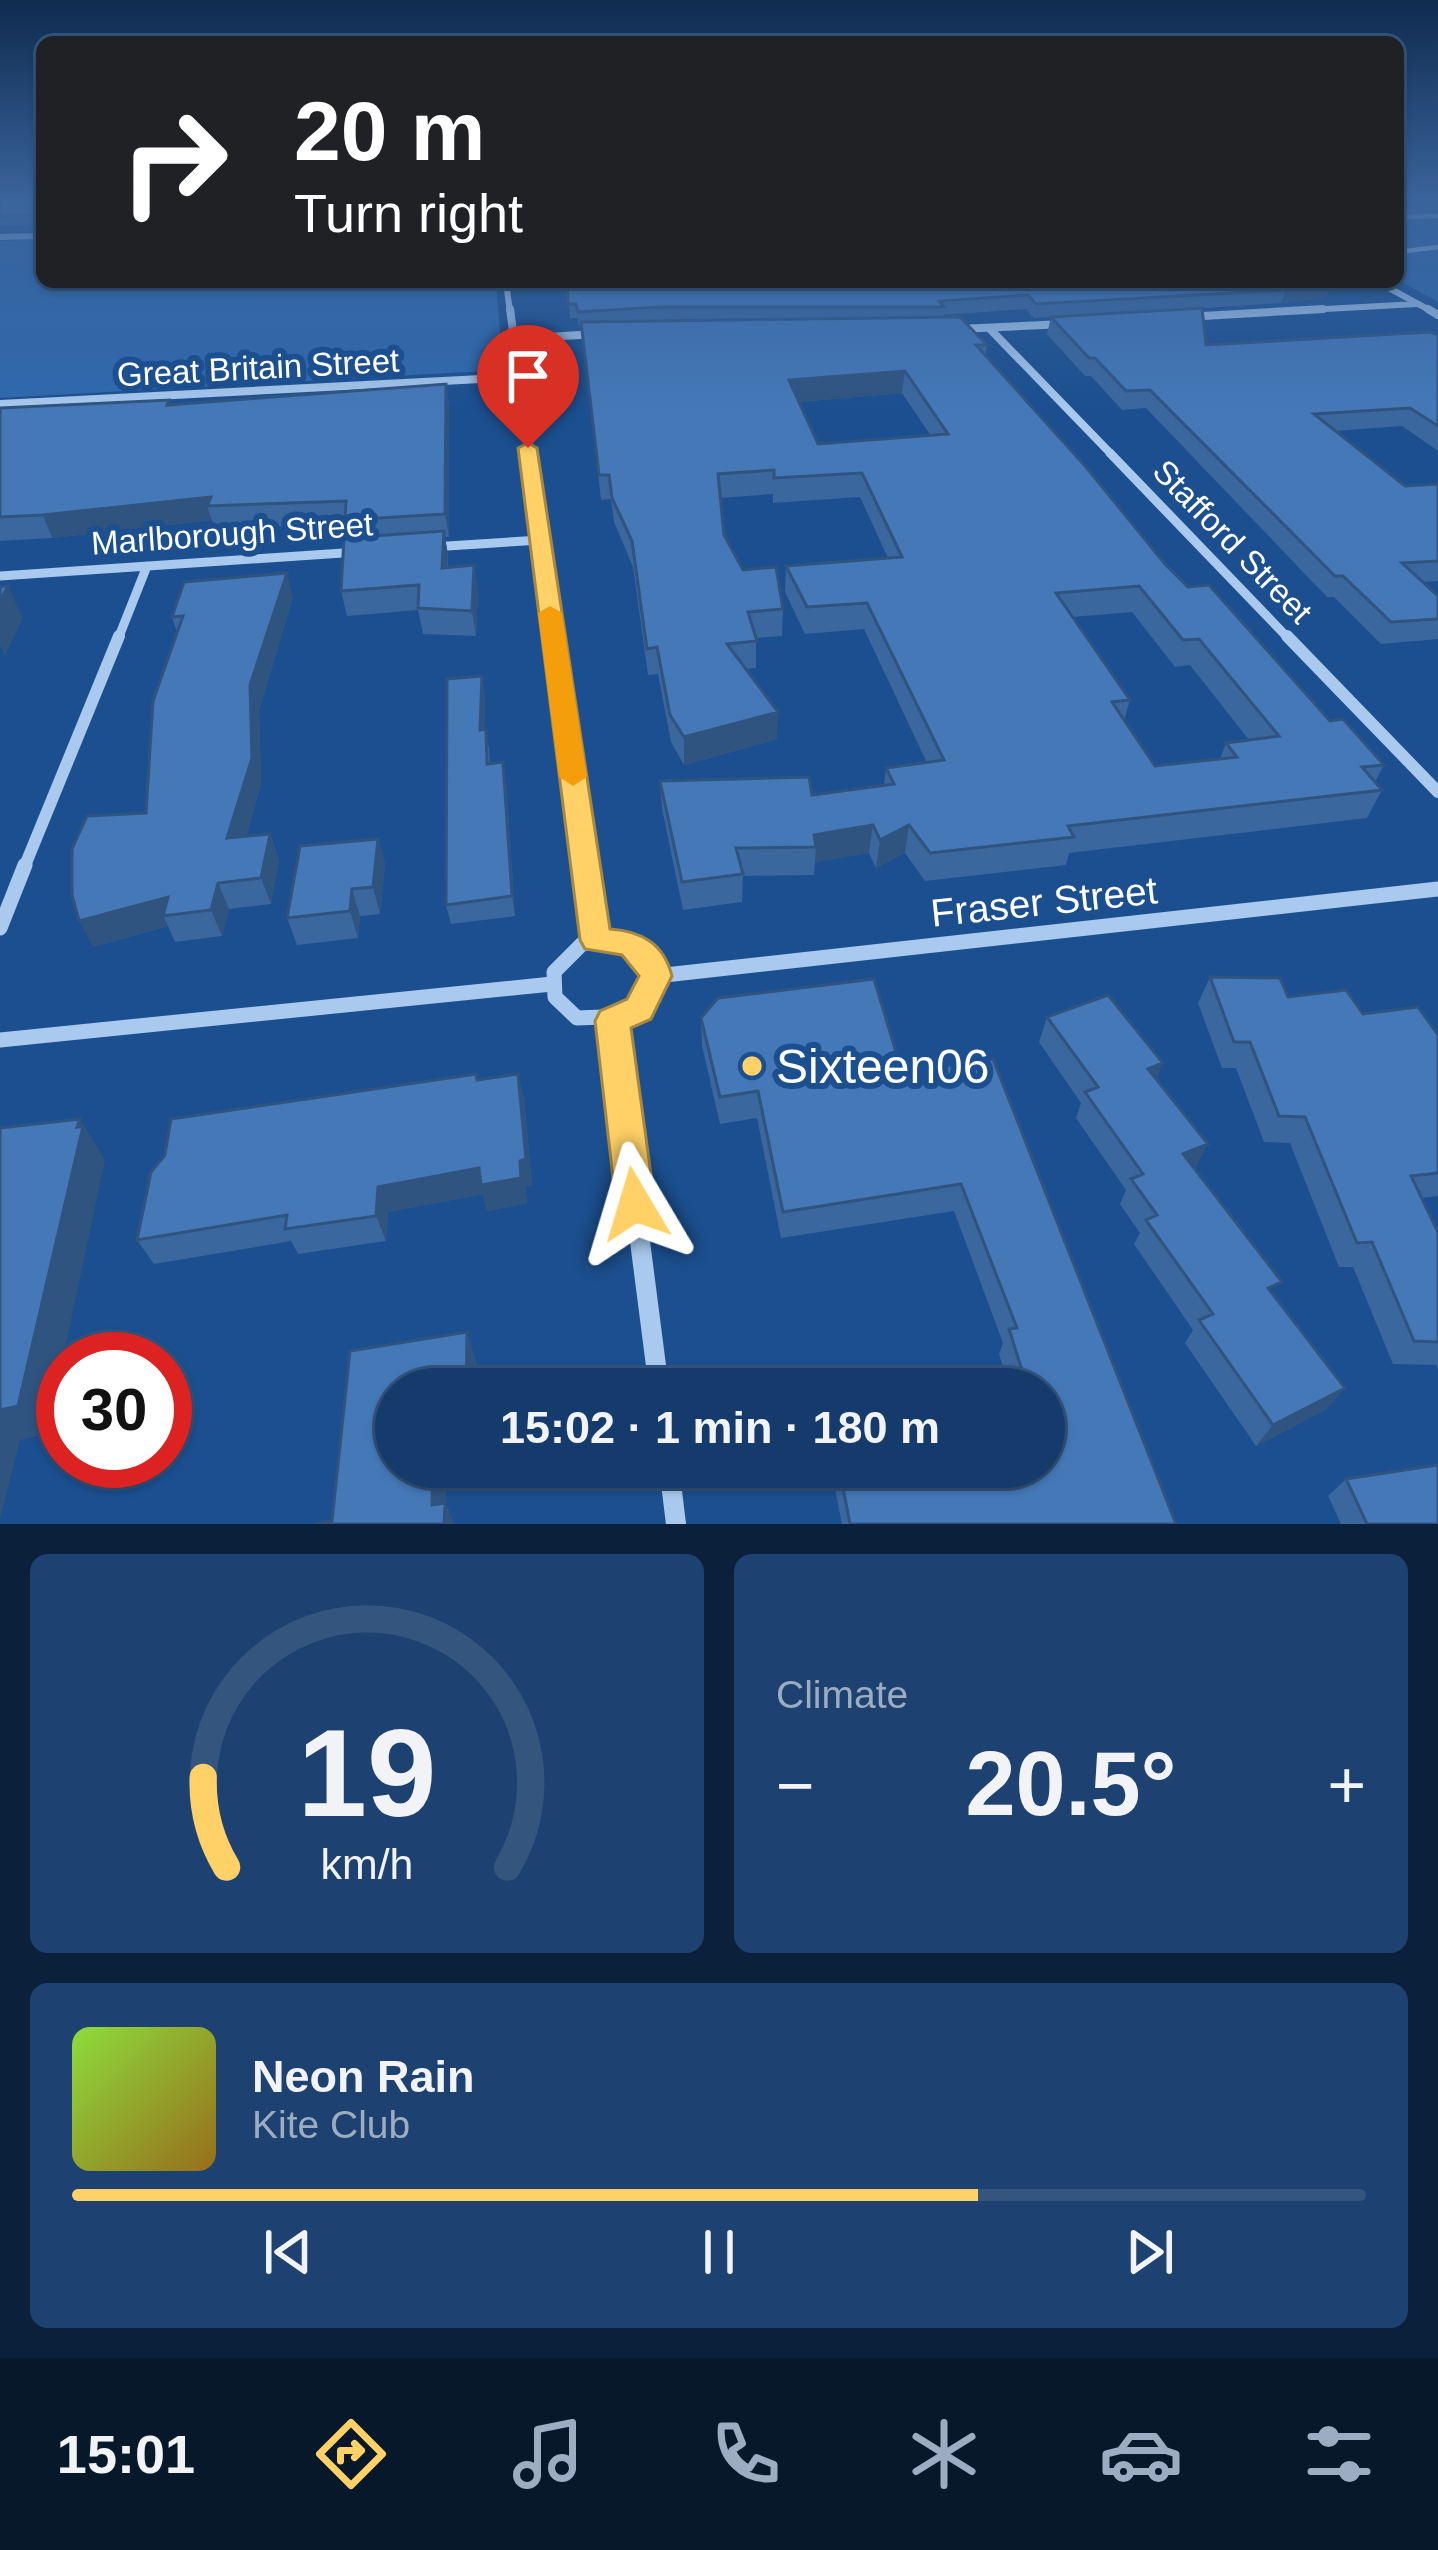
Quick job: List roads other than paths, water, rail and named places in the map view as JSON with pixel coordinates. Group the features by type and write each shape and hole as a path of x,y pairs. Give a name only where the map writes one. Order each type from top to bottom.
{"street":[{"path":"507,288 596,940"},
{"path":"1389,288 1438,315"},
{"path":"1180,318 1418,304"},
{"path":"943,329 1085,323"},
{"name":"Stafford Street","path":"990,328 1438,792"},
{"path":"514,339 598,334"},
{"name":"Great Britain Street","path":"0,404 518,377"},
{"name":"Marlborough Street","path":"417,548 540,540"},
{"name":"Marlborough Street","path":"0,576 372,551"},
{"path":"0,928 147,566"},
{"name":"Fraser Street","path":"656,976 1438,889"},
{"path":"596,940 630,943 652,962 656,976 639,1009 612,1021 578,1018 554,998 552,984 560,961 596,940"},
{"path":"0,1040 552,984"},
{"path":"612,1021 656,1368"},
{"path":"671,1488 676,1524"}],"place":[{"name":"Sixteen06","path":"752,1066"}]}
